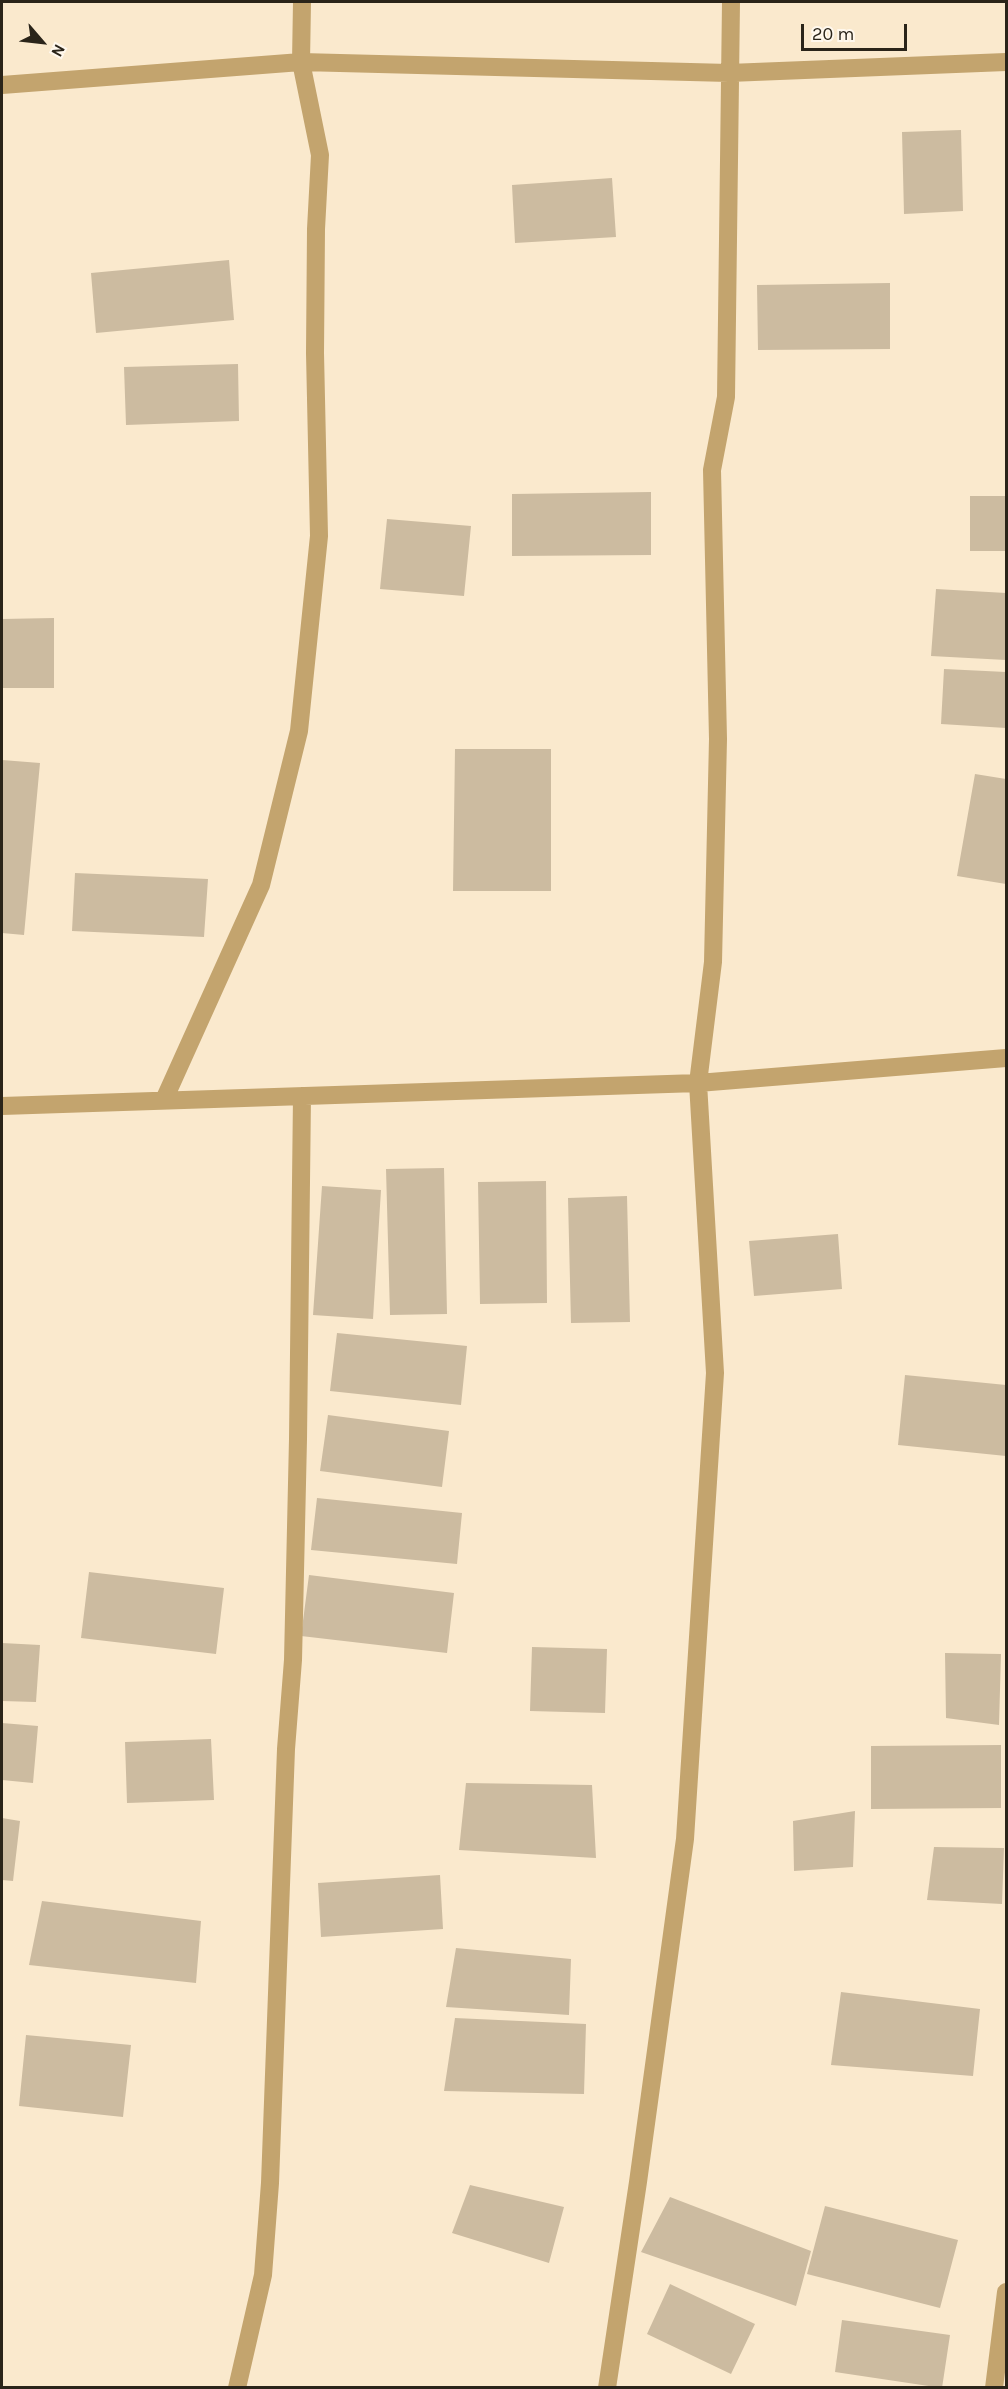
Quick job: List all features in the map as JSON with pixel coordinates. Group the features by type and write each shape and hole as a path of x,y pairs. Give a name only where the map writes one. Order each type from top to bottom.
{"street":[{"path":"165,1101 261,885 299,731 319,536 315,353 316,229 320,155 301,62 302,2"},
{"path":"607,2388 685,1839 715,1373 698,1083 713,962 718,739 712,470 726,397 731,2"},
{"path":"2,85 301,62 729,72 1006,62"},
{"path":"2,1106 698,1083 1006,1058"},
{"path":"237,2388 263,2275 270,2183 286,1749 292,1660 298,1439 302,1096"},
{"path":"994,2388 1006,2292"}],"building":[{"path":"961,130 963,211 904,214 902,132"},
{"path":"612,178 616,237 515,243 512,185"},
{"path":"229,260 234,320 96,333 91,273"},
{"path":"890,283 890,349 758,350 757,285"},
{"path":"238,364 239,421 126,425 124,367"},
{"path":"651,492 651,555 512,556 512,494"},
{"path":"970,496 1006,496 1006,551 970,551"},
{"path":"387,519 471,526 464,596 380,589"},
{"path":"936,589 1006,593 1006,660 931,656"},
{"path":"54,618 54,688 2,688 2,619"},
{"path":"944,669 1006,672 1006,728 941,724"},
{"path":"455,749 551,749 551,891 453,891"},
{"path":"2,760 40,763 24,935 2,933"},
{"path":"975,774 1006,779 1006,884 957,876"},
{"path":"75,873 208,879 204,937 72,931"},
{"path":"444,1168 447,1314 390,1315 386,1169"},
{"path":"546,1181 547,1303 480,1304 478,1182"},
{"path":"322,1186 381,1190 373,1319 313,1315"},
{"path":"627,1196 630,1322 571,1323 568,1198"},
{"path":"838,1234 842,1289 754,1296 749,1241"},
{"path":"337,1333 467,1346 461,1405 330,1391"},
{"path":"905,1375 1006,1385 1006,1456 898,1445"},
{"path":"328,1415 449,1431 442,1487 320,1471"},
{"path":"317,1498 462,1513 457,1564 311,1550"},
{"path":"89,1572 224,1588 216,1654 81,1638"},
{"path":"309,1575 454,1593 447,1653 301,1636"},
{"path":"2,1643 40,1645 36,1702 2,1701"},
{"path":"532,1647 607,1649 605,1713 530,1711"},
{"path":"945,1653 1001,1654 999,1725 946,1718"},
{"path":"2,1723 38,1726 33,1783 2,1780"},
{"path":"211,1739 214,1800 127,1803 125,1742"},
{"path":"1001,1745 1001,1808 871,1809 871,1746"},
{"path":"466,1783 592,1785 596,1858 459,1850"},
{"path":"855,1811 853,1867 794,1871 793,1821"},
{"path":"2,1818 20,1821 13,1881 2,1880"},
{"path":"934,1847 1004,1848 1002,1904 927,1900"},
{"path":"440,1875 443,1929 321,1937 318,1883"},
{"path":"42,1901 201,1921 196,1983 29,1965"},
{"path":"456,1948 571,1959 569,2015 446,2007"},
{"path":"841,1992 980,2009 973,2076 831,2065"},
{"path":"455,2018 586,2024 584,2094 444,2091"},
{"path":"26,2035 131,2045 123,2117 19,2106"},
{"path":"470,2185 564,2207 549,2263 452,2233"},
{"path":"670,2197 811,2251 796,2306 641,2252"},
{"path":"825,2206 958,2240 940,2308 807,2274"},
{"path":"670,2284 755,2324 731,2374 647,2334"},
{"path":"842,2320 950,2335 942,2388 835,2372"}]}
